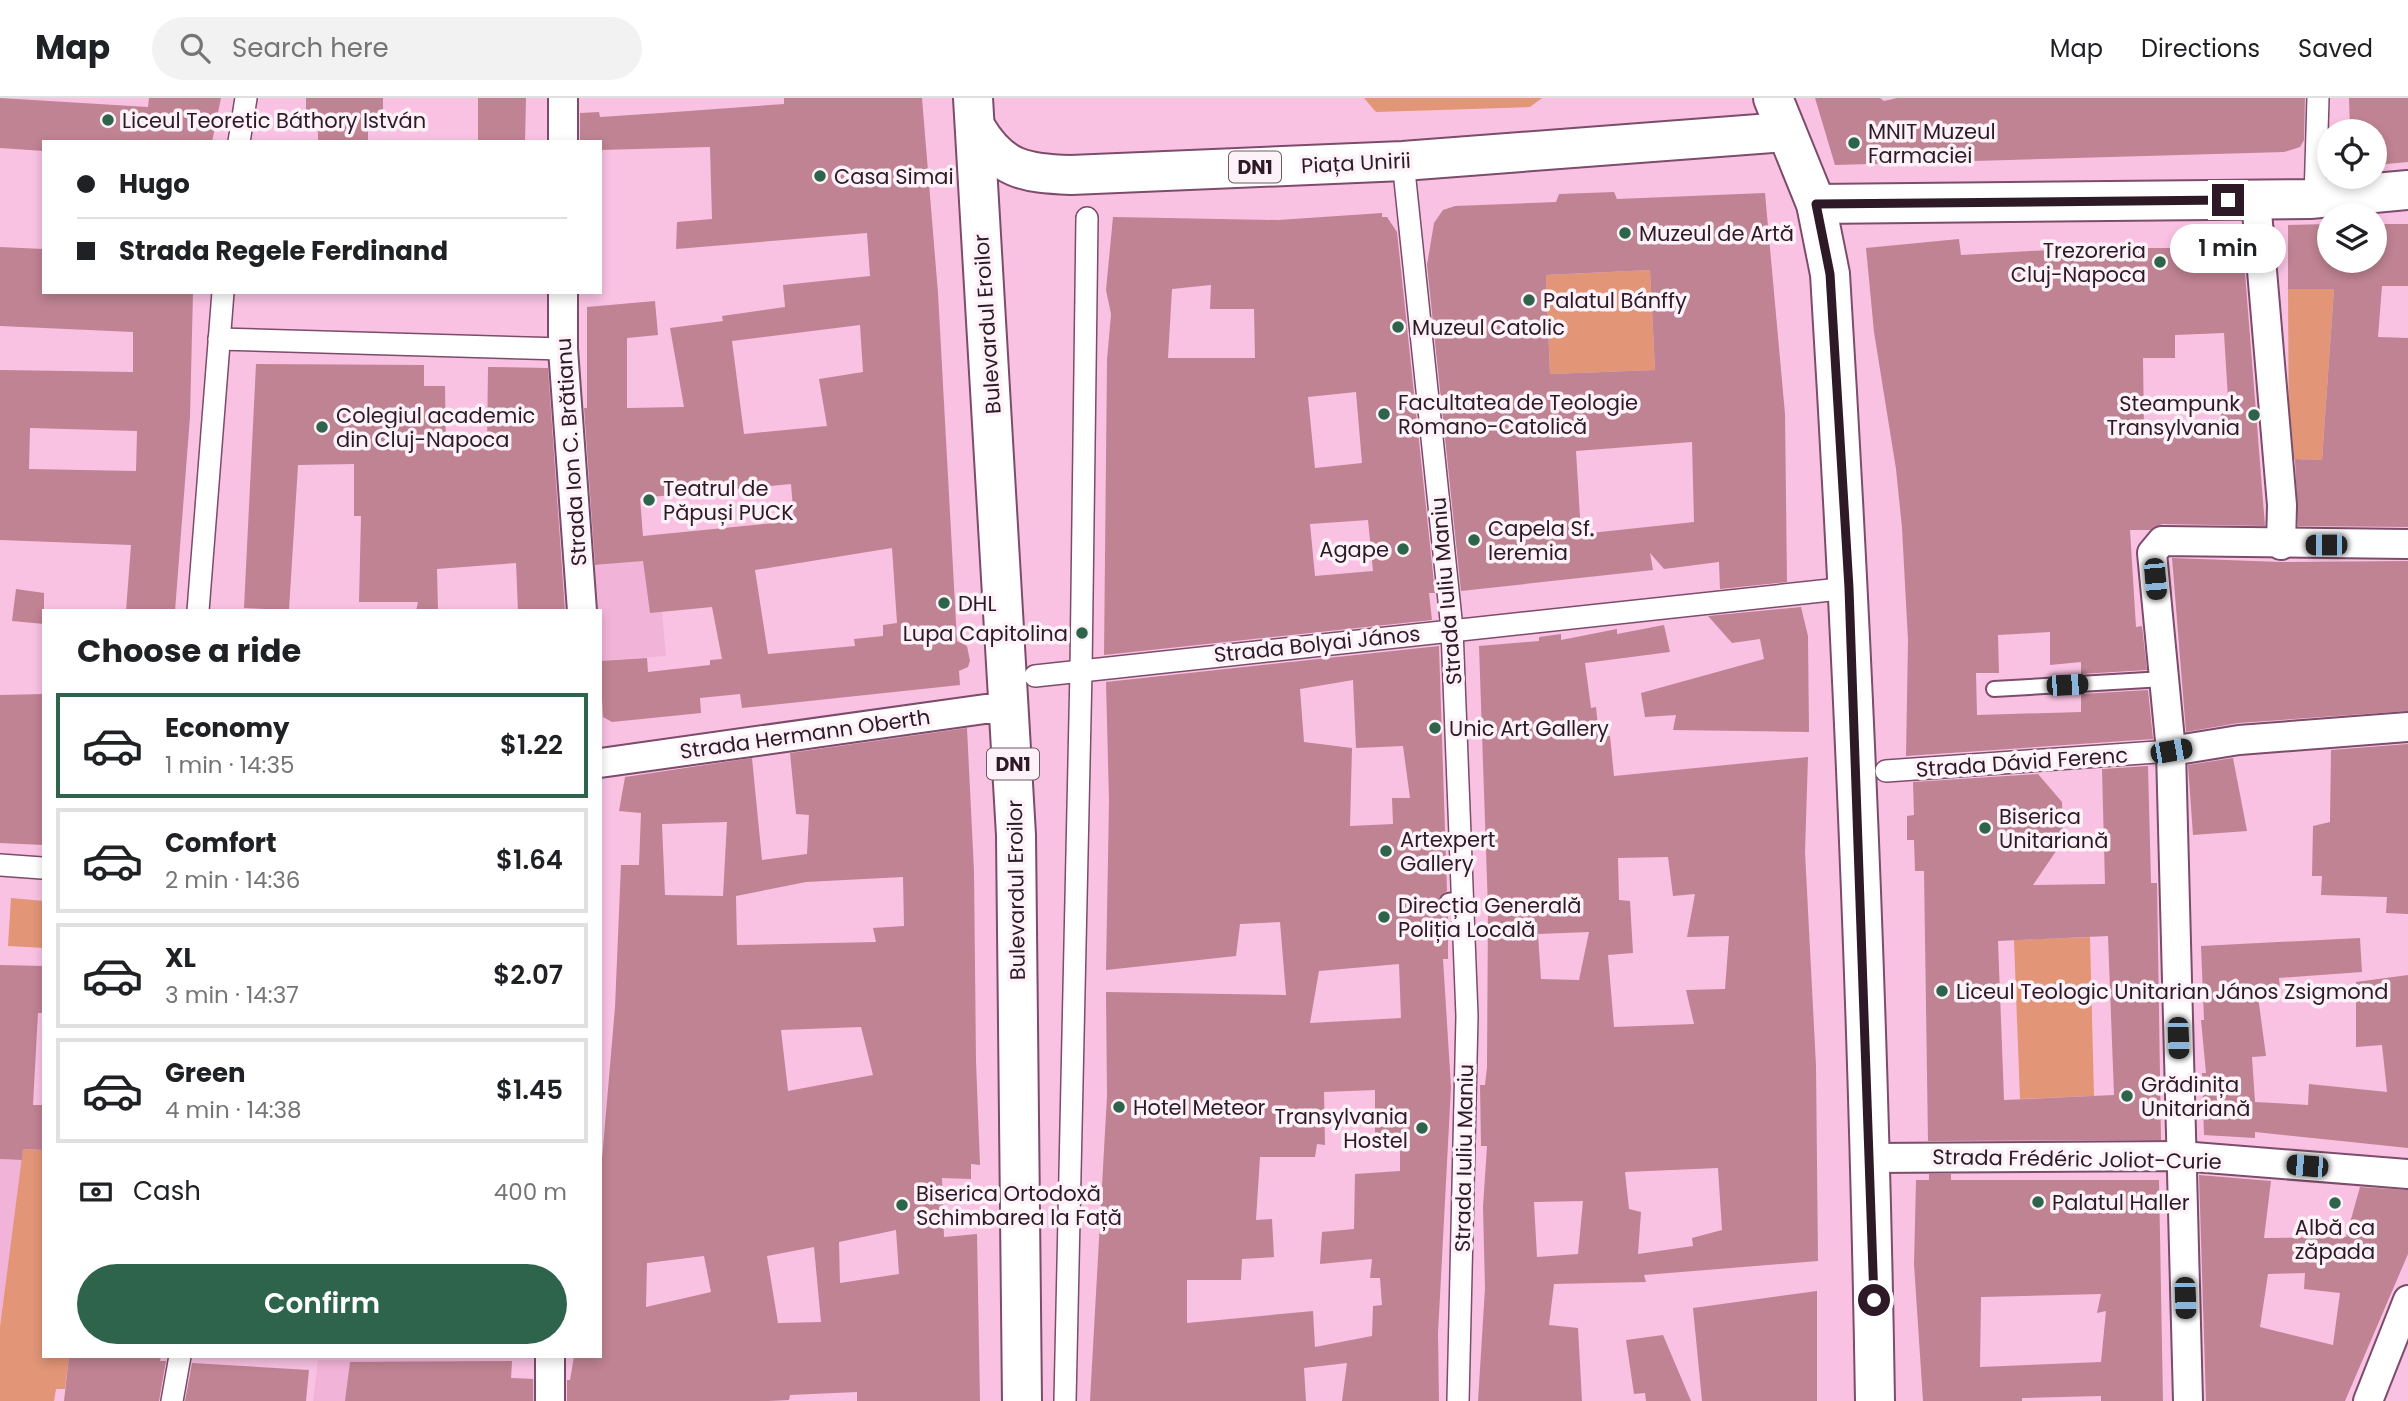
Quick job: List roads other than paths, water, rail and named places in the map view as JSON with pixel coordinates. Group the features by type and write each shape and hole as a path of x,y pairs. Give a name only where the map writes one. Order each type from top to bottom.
{"main road":[{"name":"Piața Unirii","path":"975,113 989,151 1008,165 1038,174 1403,161 1779,115 1816,204"},
{"name":"Bulevardul Eroilor","path":"975,113 1016,835 1022,1401"},
{"path":"1816,204 2315,199 2408,190"},
{"name":"DN1","path":"1816,204 1830,274 1849,588 1871,1158 1875,1401"}],"street":[{"path":"239,140 246,98"},
{"path":"563,98 563,140"},
{"path":"2315,199 2318,98"},
{"name":"Strada Iuliu Maniu","path":"1403,161 1452,629 1455,900 1467,1016 1458,1401"},
{"path":"2256,200 2282,505 2281,545"},
{"path":"1065,1401 1081,671 1087,218"},
{"path":"198,609 223,294"},
{"name":"Strada Ion C. Brătianu","path":"563,294 563,349 582,609"},
{"path":"219,339 563,349"},
{"path":"2188,1401 2171,751 2152,554 2155,546 2162,541 2281,545 2408,544"},
{"name":"Strada Bolyai János","path":"1035,676 1849,588"},
{"name":"Strada Hermann Oberth","path":"602,763 985,709 1010,709"},
{"name":"Strada Dávid Ferenc","path":"1886,771 2171,751 2239,740 2408,727"},
{"path":"0,865 41,868"},
{"name":"Strada Frédéric Joliot-Curie","path":"1871,1158 2181,1156 2408,1174"},
{"path":"2368,1401 2408,1300"},
{"path":"172,1401 180,1358"},
{"path":"550,1358 550,1401"}],"lane":[{"path":"1994,689 2164,679"}],"place":[{"name":"Liceul Teoretic Báthory István","path":"108,120"},
{"name":"MNIT Muzeul Farmaciei","path":"1854,143"},
{"name":"Casa Simai","path":"820,176"},
{"name":"Muzeul de Artă","path":"1625,233"},
{"name":"Trezoreria Cluj-Napoca","path":"2160,262"},
{"name":"Palatul Bánffy","path":"1529,300"},
{"name":"Muzeul Catolic","path":"1398,327"},
{"name":"Facultatea de Teologie Romano-Catolică","path":"1384,414"},
{"name":"Steampunk Transylvania","path":"2254,415"},
{"name":"Colegiul academic din Cluj-Napoca","path":"322,427"},
{"name":"Teatrul de Păpuși PUCK","path":"649,500"},
{"name":"Capela Sf. Ieremia","path":"1474,540"},
{"name":"Agape","path":"1403,549"},
{"name":"DHL","path":"944,603"},
{"name":"Lupa Capitolina","path":"1082,633"},
{"name":"Unic Art Gallery","path":"1435,728"},
{"name":"Biserica Unitariană","path":"1985,828"},
{"name":"Artexpert Gallery","path":"1386,851"},
{"name":"Direcția Generală Poliția Locală","path":"1384,917"},
{"name":"Liceul Teologic Unitarian János Zsigmond","path":"1942,991"},
{"name":"Grădinița Unitariană","path":"2127,1096"},
{"name":"Hotel Meteor","path":"1119,1107"},
{"name":"Transylvania Hostel","path":"1422,1128"},
{"name":"Palatul Haller","path":"2038,1202"},
{"name":"Albă ca zăpada","path":"2335,1203"},
{"name":"Biserica Ortodoxă Schimbarea la Față","path":"902,1205"}]}
